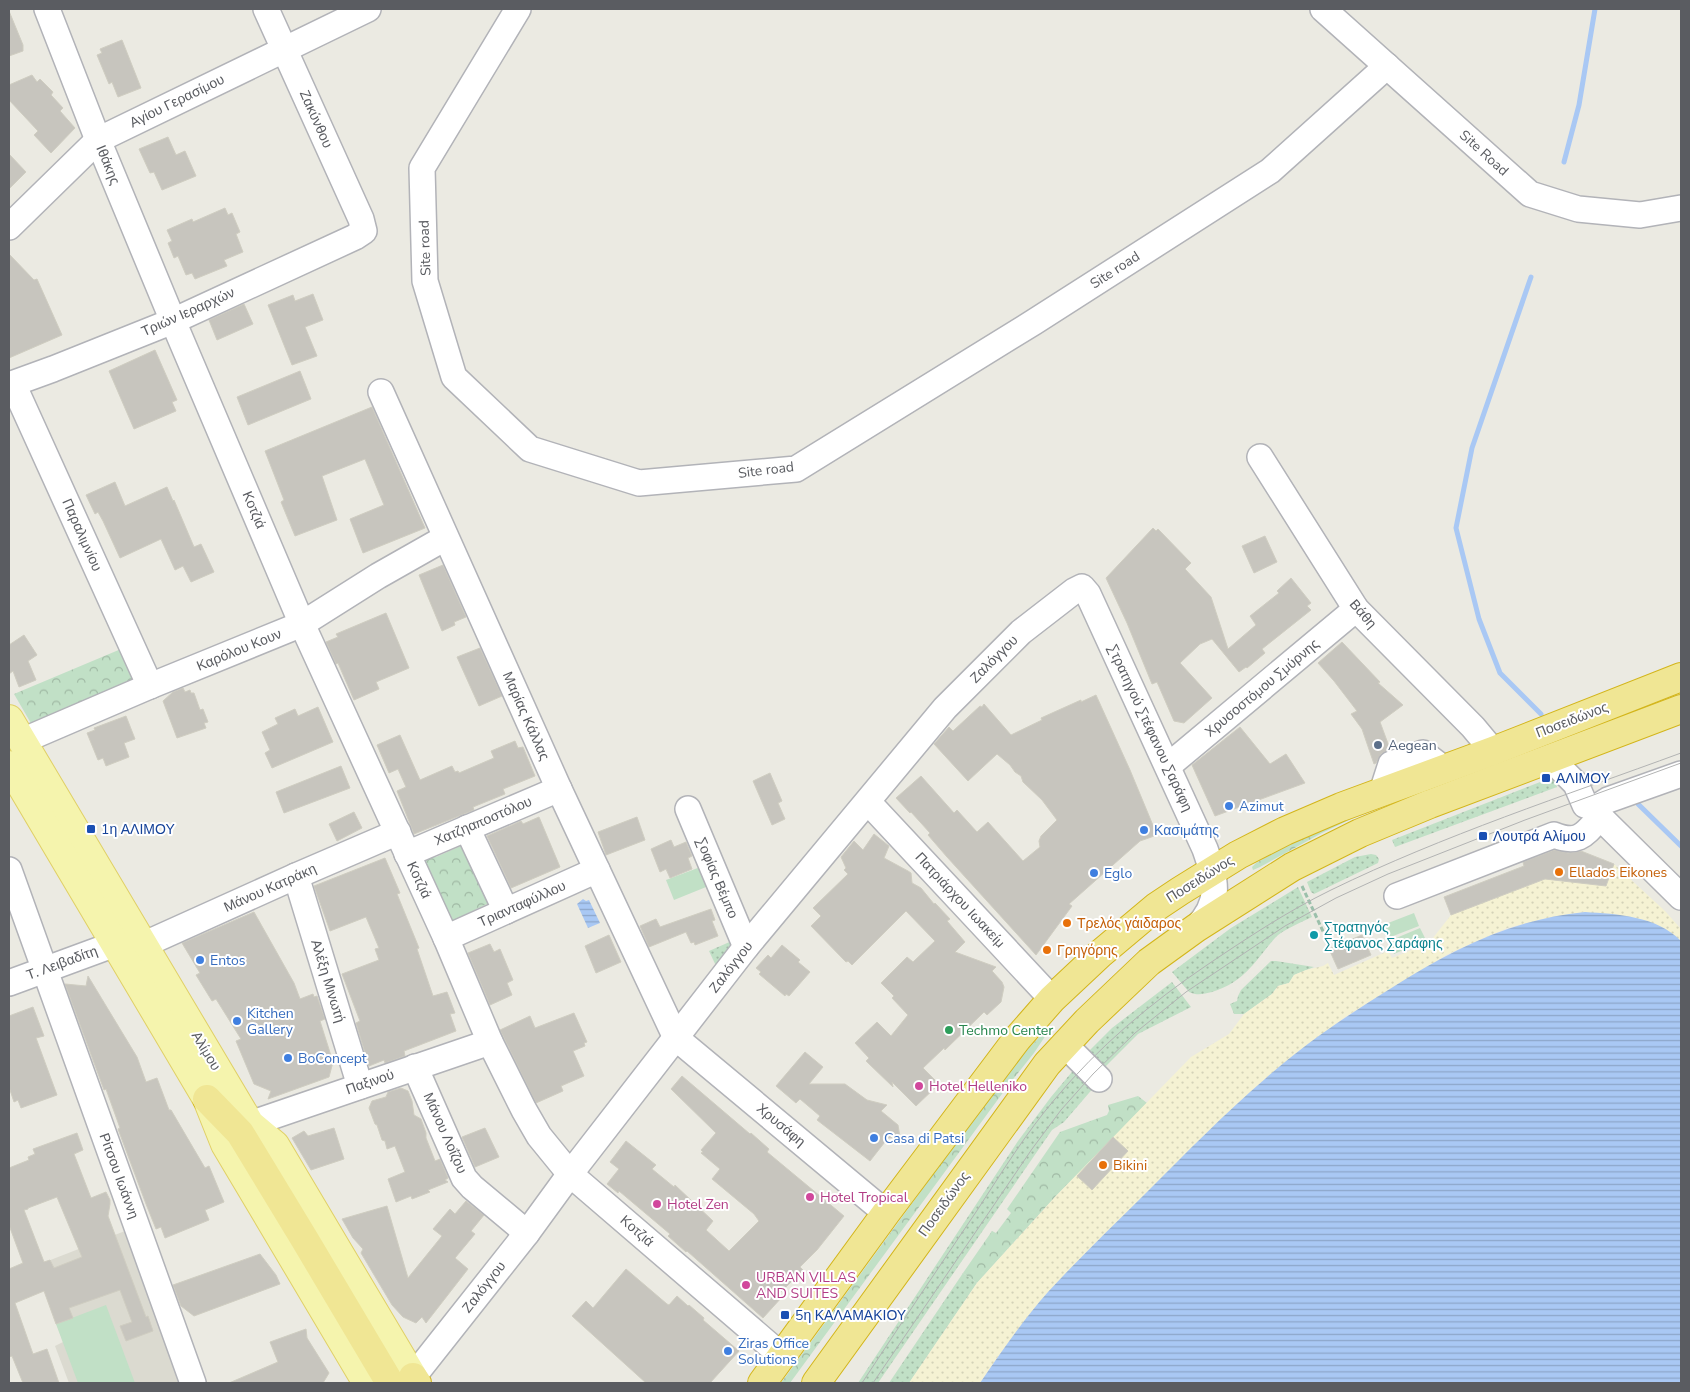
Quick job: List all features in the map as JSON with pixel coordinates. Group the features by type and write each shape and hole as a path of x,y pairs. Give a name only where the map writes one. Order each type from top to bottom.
{"highway":[{"name":"Ποσειδώνος","path":"762,1383 886,1213 1017,1039 1052,999 1100,954 1156,907 1238,855 1285,831 1681,677"},
{"name":"Ποσειδώνος","path":"816,1383 1047,1064 1087,1021 1149,962 1196,928 1292,867 1360,833 1430,804 1681,709"},
{"path":"207,1099 240,1134 305,1240 405,1382"},
{"path":"839,1383 848,1363 913,1247"}],"main road":[{"name":"Αλίμου","path":"15,730 250,1124 275,1145 405,1382"},
{"name":"Αλίμου","path":"9,765 207,1099 225,1144 367,1383"}],"street":[{"name":"Ιθάκης","path":"47,9 98,140 173,321"},
{"name":"Ζακύνθου","path":"266,9 361,219 364,231"},
{"name":"Αγίου Γερασίμου","path":"9,227 98,140 284,48 368,9"},
{"name":"Site road","path":"518,9 422,168 425,281 454,377 530,449 639,484 796,469 1034,322 1270,171 1386,66"},
{"name":"Site Road","path":"1323,9 1530,194 1578,209 1640,216 1681,208"},
{"name":"Τριών Ιεραρχών","path":"11,384 173,321 356,237 364,231"},
{"name":"Κοτζιά","path":"173,321 302,624 446,938 490,1042 539,1136 570,1174 782,1356"},
{"name":"Παραλιμνίου","path":"11,384 150,686"},
{"name":"Μαρίας Κάλλας","path":"381,392 559,789 676,1038"},
{"name":"Βάθη","path":"1260,457 1356,609 1473,727 1494,751"},
{"name":"Καρόλου Κουν","path":"15,730 150,686 302,624 378,576 445,538"},
{"name":"Στρατηγού Στέφανου Σαράφη","path":"1082,587 1088,594 1168,766 1213,871 1215,882 1214,898 1206,918 1196,928"},
{"name":"Ζαλόγγου","path":"405,1382 527,1232 746,947 945,708 1021,632 1074,591 1082,587"},
{"name":"Χρυσοστόμου Σμύρνης","path":"1168,766 1356,609"},
{"path":"1562,770 1576,784 1585,805 1602,809 1681,897"},
{"path":"1398,896 1554,835 1565,839 1582,837 1602,809 1650,785 1681,774"},
{"name":"Χατζηαποστόλου","path":"402,843 467,828 559,789"},
{"name":"Πατριάρχου Ιωακείμ","path":"868,802 1052,999"},
{"name":"Σοφίας Βέμπο","path":"688,809 746,947"},
{"path":"467,828 506,911"},
{"name":"Μάνου Κατράκη","path":"143,945 296,876 402,843"},
{"name":"Ρίτσου Ιωάννη","path":"9,870 193,1383"},
{"name":"Τριανταφύλλου","path":"446,938 597,870"},
{"name":"Αλέξη Μινωτή","path":"296,876 360,1086"},
{"name":"Τ. Λειβαδίτη","path":"9,983 115,944"},
{"name":"Χρυσάφη","path":"676,1038 886,1213"},
{"name":"Παξινού","path":"250,1124 415,1066 490,1042"},
{"path":"1065,1044 1099,1079"},
{"name":"Μάνου Λοΐζου","path":"415,1066 464,1178 472,1187 527,1232"}],"path":[{"path":"1300,881 1328,942"}],"shaded area":[{"path":"125,1231 180,1383 69,1383 55,1346 63,1342 35,1266"}],"green space":[{"path":"121,649 136,682 32,725 14,694"},
{"path":"1553,777 1557,787 1395,847 1392,840"},
{"path":"1368,811 1253,870 1252,867 1256,863 1283,848 1325,828"},
{"path":"465,844 491,902 450,922 422,859 430,854 436,857"},
{"path":"1376,855 1379,859 1378,863 1314,894 1311,892 1307,882 1355,857"},
{"path":"703,866 711,885 674,900 666,880"},
{"path":"1298,887 1312,917 1278,935 1241,977 1224,988 1203,994 1195,994 1189,992 1172,972 1231,928"},
{"path":"1414,913 1419,926 1388,938 1383,925"},
{"path":"1420,928 1426,940 1394,954 1389,941"},
{"path":"734,940 736,943 717,968 709,951"},
{"path":"1271,961 1314,967 1294,975 1289,983 1278,986 1272,994 1244,1014 1234,1014 1230,1004 1237,1001 1241,990"},
{"path":"1172,982 1191,1007 1138,1034 1104,1068 1088,1052 1112,1028"},
{"path":"1046,1030 1048,1032 1034,1053 790,1383 781,1383 1002,1080"},
{"path":"1076,1067 1095,1086 1064,1122 1052,1130 878,1383 858,1383 1018,1141"},
{"path":"1138,1096 1147,1103 1055,1197 977,1283 963,1273 992,1231 996,1233 1011,1213 1007,1209 1060,1132 1107,1115 1109,1111 1108,1105"},
{"path":"963,1273 977,1283 909,1383 889,1383"},
{"path":"106,1305 135,1383 78,1383 56,1324"}],"sand":[{"path":"1614,864 1665,911 1681,929 1681,941 1664,928 1585,912 1551,917 1507,928 1448,954 1345,1017 1266,1078 1236,1105 1047,1293 980,1383 909,1383 977,1283 1055,1197 1191,1057 1229,1034 1244,1014 1272,994 1278,986 1289,983 1294,975 1328,963 1334,975 1388,951 1392,958 1429,943 1451,915 1545,879 1606,886"}],"water":[{"path":"583,899 589,900 600,923 588,928 577,904"},
{"path":"1585,912 1623,915 1649,921 1660,926 1681,941 1681,1383 980,1383 1021,1325 1060,1279 1220,1120 1295,1054 1327,1030 1376,998 1461,948 1533,921"}],"building":[{"path":"9,11 23,45 23,51 9,56"},
{"path":"122,40 141,88 118,97 112,82 109,84 97,55 102,53 100,49"},
{"path":"32,75 37,82 40,79 53,92 51,95 63,108 60,111 75,128 51,153 34,135 38,131 9,100 9,85"},
{"path":"168,137 176,155 185,151 196,176 162,190 154,172 150,173 139,149"},
{"path":"9,154 26,172 9,189"},
{"path":"225,208 228,215 232,213 240,232 236,234 243,252 224,260 227,266 195,279 192,273 186,275 178,256 174,258 168,243 172,241 167,230 192,219 193,222"},
{"path":"9,254 34,280 37,279 62,335 9,358"},
{"path":"313,294 323,320 305,327 317,356 292,365 268,305 293,295 295,301"},
{"path":"244,304 253,324 217,340 209,320"},
{"path":"155,350 177,400 172,402 176,411 134,429 109,371"},
{"path":"300,371 311,399 248,425 237,397"},
{"path":"372,407 425,528 363,553 350,519 384,505 365,459 322,476 337,520 295,536 281,502 284,500 265,451"},
{"path":"115,482 125,506 167,487 194,547 201,544 214,572 191,582 183,566 175,570 161,539 120,558 103,521 98,512 95,514 86,495"},
{"path":"1153,528 1156,531 1158,529 1191,563 1185,569 1211,597 1228,649 1256,625 1250,616 1279,593 1277,591 1291,578 1311,603 1307,606 1311,610 1262,649 1265,653 1239,672 1212,639 1200,644 1180,663 1212,698 1184,723 1174,721 1157,682 1152,684 1106,578"},
{"path":"1265,536 1277,562 1254,573 1242,546"},
{"path":"443,565 466,617 454,622 455,625 442,631 419,575"},
{"path":"386,613 409,668 376,682 379,689 354,700 338,663 336,664 326,642 338,637 336,634"},
{"path":"24,635 37,655 28,661 36,680 19,687 13,671 9,674 9,645"},
{"path":"1342,642 1380,682 1378,683 1403,705 1380,722 1390,749 1381,754 1374,764 1362,729 1351,714 1357,711 1318,663"},
{"path":"480,648 502,696 479,706 457,657"},
{"path":"183,688 185,692 190,690 191,693 194,693 200,710 203,709 208,722 204,723 206,728 177,738 163,701 173,692"},
{"path":"1096,695 1157,835 1140,841 1069,904 1072,906 1036,955 947,857 928,835 930,833 896,798 921,776 954,813 957,810 977,832 988,822 1023,861 1040,847 1039,841 1041,836 1057,820 1042,800 1023,782 1021,776 997,754 968,781 934,744 949,727 953,731 984,704 1011,735 1042,720 1041,718"},
{"path":"318,707 333,742 272,768 265,753 270,750 262,732 278,724 275,718 295,709 298,716"},
{"path":"126,716 135,739 124,743 129,757 106,766 103,758 98,760 87,733 95,730 94,728"},
{"path":"1240,727 1270,764 1286,754 1305,783 1215,816 1192,765"},
{"path":"400,735 420,780 452,766 455,772 458,771 459,773 494,758 491,751 515,741 518,748 523,747 535,776 503,789 505,794 473,807 474,810 414,834 397,791 406,787 398,769 389,773 377,745"},
{"path":"341,766 350,788 284,813 276,792"},
{"path":"770,773 782,801 778,803 785,819 772,825 753,781"},
{"path":"354,812 362,828 337,841 329,824"},
{"path":"539,817 560,867 511,888 487,836 521,821 523,824"},
{"path":"637,817 645,840 606,855 598,832"},
{"path":"874,834 889,846 884,858 911,873 912,883 921,888 950,919 947,921 965,942 955,952 996,967 992,971 1004,987 1001,1002 987,1015 984,1012 945,1050 944,1048 923,1068 939,1084 916,1106 892,1082 893,1087 866,1061 869,1058 855,1043 877,1022 891,1036 908,1015 892,998 894,996 881,983 907,957 913,962 935,941 906,911 852,965 848,961 846,962 811,926 821,916 813,908 848,874 844,870 846,868 841,857 854,841 863,850"},
{"path":"671,840 674,847 686,842 692,856 688,858 692,869 670,878 666,869 660,872 651,849"},
{"name":"Ellados Eikones","path":"1554,850 1568,853 1581,851 1614,864 1606,886 1545,879 1451,915 1444,897 1524,866 1523,862"},
{"path":"385,858 400,893 397,894 419,948 417,949 433,996 447,992 455,1013 450,1014 456,1031 404,1051 405,1056 385,1063 384,1060 369,1066 356,1023 360,1021 342,974 379,960 375,949 379,948 366,917 330,931 314,886"},
{"path":"711,909 715,920 712,921 718,936 695,945 694,942 691,943 686,932 649,947 640,926 656,919 660,927"},
{"path":"254,912 294,983 300,999 313,994 314,997 317,996 325,1019 320,1021 333,1062 329,1077 268,1099 271,1091 254,1084 236,1041 241,1039 216,999 212,1001 196,975 200,973 182,943"},
{"path":"609,935 621,962 596,973 585,946"},
{"path":"1362,935 1371,955 1338,969 1329,949"},
{"path":"490,944 494,952 500,949 513,980 507,983 512,995 490,1005 468,953"},
{"path":"782,945 800,960 798,962 810,972 789,996 786,994 785,996 759,974 761,972 756,968 768,955 771,958"},
{"path":"88,976 137,1057 146,1082 157,1078 169,1110 171,1110 205,1168 209,1166 224,1202 205,1210 209,1220 165,1238 161,1227 156,1229 146,1204 118,1129 120,1128 106,1089 104,1090 65,984 86,986"},
{"path":"33,1007 44,1036 36,1038 57,1095 21,1108 18,1100 14,1102 9,1087 9,1016"},
{"path":"574,1013 587,1042 584,1043 585,1046 573,1051 584,1076 561,1086 563,1091 536,1103 500,1030 530,1016 535,1028"},
{"path":"805,1052 823,1067 809,1084 845,1084 867,1100 887,1105 881,1111 898,1125 900,1137 888,1138 870,1161 817,1120 820,1116 800,1099 796,1103 776,1086"},
{"path":"682,1076 751,1133 769,1149 767,1152 844,1216 817,1250 800,1267 803,1270 779,1294 782,1297 763,1318 668,1236 670,1234 619,1191 618,1193 607,1184 619,1169 610,1162 626,1141 656,1165 652,1169 674,1187 675,1185 713,1221 706,1230 729,1251 759,1221 754,1214 712,1179 720,1169 701,1153 703,1152 701,1150 716,1133 671,1089"},
{"path":"401,1088 408,1091 414,1115 421,1119 435,1161 440,1159 448,1178 445,1180 448,1182 412,1199 411,1196 396,1202 388,1179 405,1172 395,1146 387,1149 369,1108 372,1101 386,1097 388,1092"},
{"path":"334,1128 344,1159 311,1170 292,1138 304,1131 308,1136"},
{"path":"485,1128 499,1157 475,1167 462,1137"},
{"path":"77,1133 83,1150 74,1154 91,1198 106,1192 110,1200 108,1216 153,1331 126,1341 120,1326 132,1322 120,1290 69,1308 73,1318 56,1324 44,1291 15,1303 33,1354 47,1349 59,1383 23,1383 12,1356 9,1357 9,1269 23,1263 9,1225 9,1168 29,1160 28,1157 35,1154 33,1149","holes":["57,1197 82,1257 54,1268 50,1260 44,1262 24,1210"]},
{"path":"1113,1137 1128,1151 1092,1190 1077,1176"},
{"path":"466,1201 484,1215 471,1231 475,1234 455,1258 468,1269 426,1323 422,1317 416,1323 403,1317 392,1305 361,1253 363,1249 353,1238 342,1219 387,1206 408,1278 442,1236 433,1229 450,1209 455,1214"},
{"path":"260,1254 276,1275 280,1284 194,1316 181,1306 173,1285"},
{"path":"626,1269 667,1304 669,1305 677,1296 739,1351 710,1383 646,1383 572,1316 586,1301 593,1308"},
{"path":"306,1329 307,1338 329,1373 323,1383 229,1383 278,1362 270,1342"}],"waterway":[{"path":"1564,162 1579,105 1595,9"},
{"path":"1531,277 1472,448 1456,528 1479,619 1500,673 1541,714"},
{"path":"1638,804 1681,846"}],"tram line":[{"path":"862,1383 1044,1112 1089,1061 1126,1026 1166,994 1252,935 1331,890 1417,851 1681,753"},
{"path":"873,1383 1032,1149 1061,1110 1093,1074 1135,1033 1186,992 1285,926 1336,898 1388,874 1525,820 1681,763"}],"place":[{"name":"Aegean","path":"1378,745"},
{"name":"ΑΛΙΜΟΥ","path":"1546,778"},
{"name":"Azimut","path":"1229,806"},
{"name":"1η ΑΛΙΜΟΥ","path":"91,829"},
{"name":"Κασιμάτης","path":"1144,830"},
{"name":"Λουτρά Αλίμου","path":"1483,836"},
{"name":"Ellados Eikones","path":"1559,872"},
{"name":"Eglo","path":"1094,873"},
{"name":"Τρελός γάιδαρος","path":"1067,923"},
{"name":"Στρατηγός Στέφανος Σαράφης","path":"1314,935"},
{"name":"Γρηγόρης","path":"1047,950"},
{"name":"Entos","path":"200,960"},
{"name":"Kitchen Gallery","path":"237,1021"},
{"name":"Techmo Center","path":"949,1030"},
{"name":"BoConcept","path":"288,1058"},
{"name":"Hotel Helleniko","path":"919,1086"},
{"name":"Casa di Patsi","path":"874,1138"},
{"name":"Bikini","path":"1103,1165"},
{"name":"Hotel Tropical","path":"810,1197"},
{"name":"Hotel Zen","path":"657,1204"},
{"name":"URBAN VILLAS AND SUITES","path":"746,1285"},
{"name":"5η ΚΑΛΑΜΑΚΙΟΥ","path":"785,1315"},
{"name":"Ziras Office Solutions","path":"728,1351"}]}
